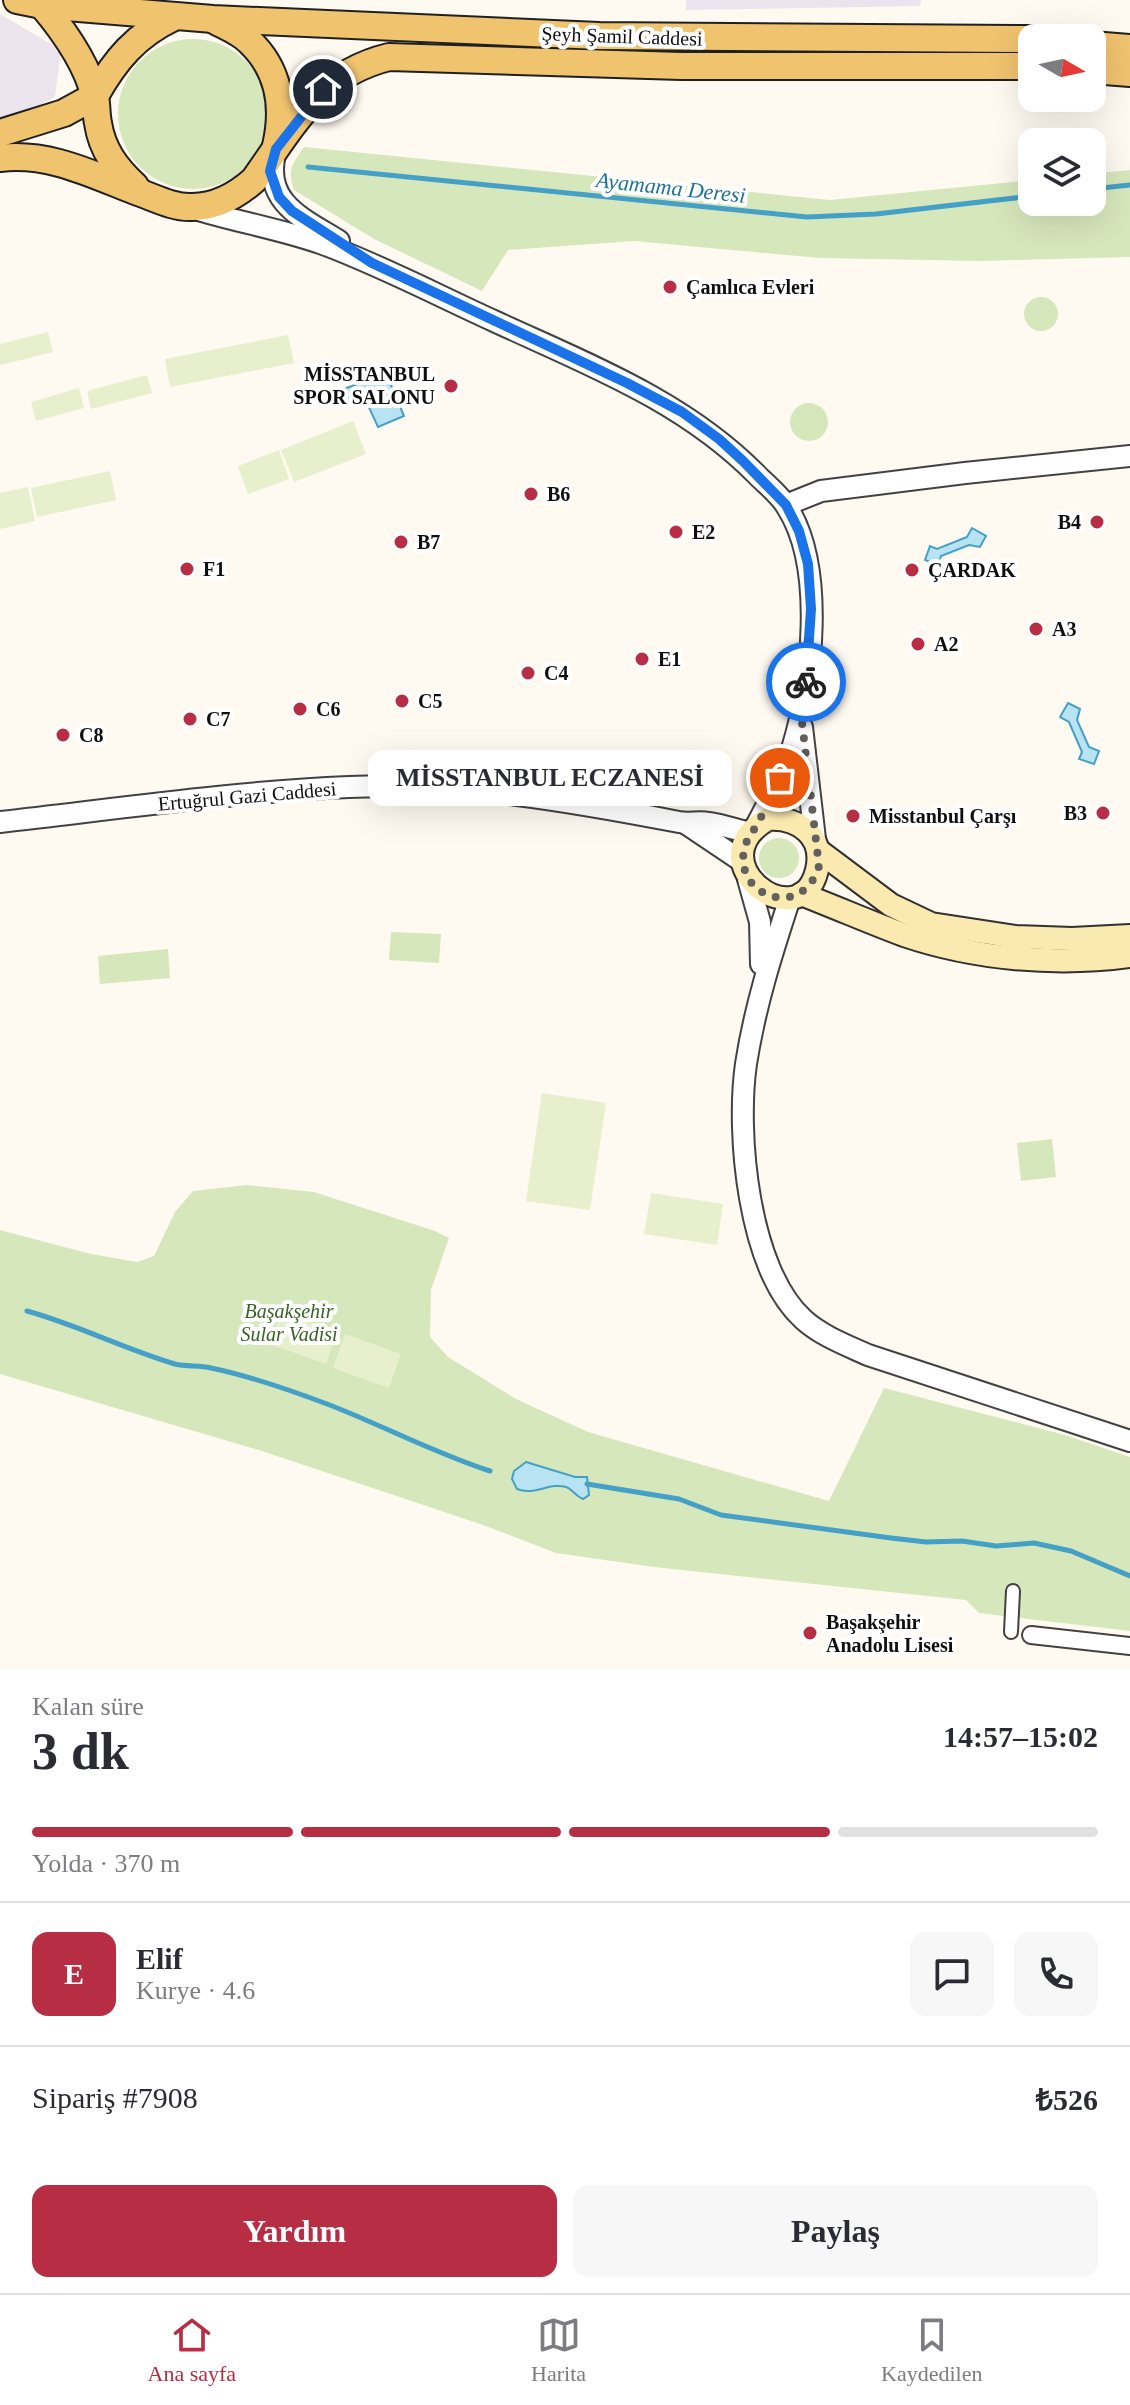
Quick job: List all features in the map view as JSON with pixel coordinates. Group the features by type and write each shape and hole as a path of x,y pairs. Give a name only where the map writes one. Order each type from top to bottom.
{"main road":[{"path":"0,158 37,157 62,163 166,203 191,207 216,203 243,190 276,149 280,94 268,64 247,39 213,19 29,3"},
{"path":"29,3 69,40 95,96 105,150 113,164 142,194"},
{"path":"0,133 52,117 95,96 108,73 139,38 174,17"},
{"name":"Şeyh Şamil Caddesi","path":"213,19 599,36 1018,39"},
{"path":"52,117 68,100 73,86 75,70 69,40"},
{"path":"1106,46 1130,48"},
{"name":"Şeyh Şamil Caddesi","path":"276,149 323,89 363,63 389,57 681,66 1018,66"},
{"path":"1106,71 1130,73"},
{"path":"1130,936 1072,939 1016,937 931,924 891,905 817,845 805,828 792,821 768,819 753,830 744,848 746,871 769,895 795,896 905,935 977,953 1044,959 1130,956"},
{"path":"795,896 815,879 817,845"}],"street":[{"path":"145,0 174,17"},
{"path":"276,149 270,171 279,197 292,211 372,263"},
{"path":"191,207 298,236 372,263 627,383 682,412 719,439 786,505 799,531 808,564 810,640 801,714 791,752 753,830"},
{"path":"786,505 821,491 1130,456"},
{"path":"801,714 817,845"},
{"name":"Ertuğrul Gazi Caddesi","path":"0,822 253,794 350,787 422,787 492,791 576,802 685,823 706,822 753,830"},
{"path":"685,823 746,871 760,922 760,992 742,1101 753,1216 762,1247 789,1302 803,1319 830,1338 868,1355 1130,1441"},
{"path":"760,992 795,896"},
{"path":"1011,1632 1013,1591"},
{"path":"1031,1635 1130,1646"}],"shaded area":[{"path":"686,0 921,0 920,6 686,10"},
{"path":"0,14 61,50 55,97 20,115 0,121"}],"green space":[{"path":"193,39 222,45 246,61 262,85 268,114 262,143 246,167 222,183 193,189 164,183 140,167 124,143 118,114 124,85 140,61 164,45"},
{"path":"304,147 830,200 1018,181 1018,216 1106,216 1106,173 1130,170 1130,257 979,261 820,258 634,241 508,250 482,291 374,239 294,190 291,177 296,158"},
{"path":"1041,297 1053,302 1058,314 1053,326 1041,331 1029,326 1024,314 1029,302"},
{"path":"48,332 53,352 0,365 0,344"},
{"path":"288,335 294,363 170,387 165,359"},
{"path":"147,375 152,393 91,409 87,391"},
{"path":"79,388 84,408 36,421 31,402"},
{"path":"809,403 822,409 828,422 822,435 809,441 796,435 790,422 796,409"},
{"path":"353,421 366,454 294,482 281,450"},
{"path":"279,450 289,479 248,494 238,466"},
{"path":"110,471 116,500 37,517 31,488"},
{"path":"28,487 35,521 0,529 0,493"},
{"path":"779,838 793,844 799,858 793,872 779,878 765,872 759,858 765,844"},
{"path":"391,932 441,934 439,963 389,960"},
{"path":"168,949 170,978 100,984 98,956"},
{"path":"542,1093 606,1103 590,1210 526,1201"},
{"path":"1052,1139 1056,1177 1021,1181 1017,1143"},
{"name":"Başakşehir Sular Vadisi","path":"247,1185 314,1192 449,1238 431,1290 430,1337 448,1357 516,1399 588,1432 829,1501 884,1388 1065,1435 1130,1457 1130,1631 979,1613 966,1600 654,1567 556,1553 483,1525 262,1451 0,1374 0,1230 91,1254 137,1262 154,1256 175,1212 193,1191"},
{"path":"651,1193 723,1204 717,1245 644,1234"},
{"path":"281,1312 337,1332 326,1364 269,1344"},
{"path":"345,1334 401,1354 389,1388 333,1368"}],"water":[{"path":"386,373 404,416 378,427 361,390 356,392 355,400 348,403 341,401 336,392"},
{"path":"972,528 986,536 980,547 969,545 941,556 938,565 925,560 930,546 937,549 967,537"},
{"path":"1068,703 1080,709 1077,720 1089,747 1099,751 1094,764 1079,759 1082,752 1069,722 1060,717"},
{"path":"526,1462 575,1477 587,1477 589,1495 583,1499 560,1486 530,1491 517,1489 512,1479 514,1471"}],"waterway":[{"name":"Ayamama Deresi","path":"308,167 807,217 876,214 1018,198"},
{"name":"Ayamama Deresi","path":"1106,188 1130,185"},
{"path":"27,1311 175,1364 226,1371 284,1389 490,1471"},
{"path":"587,1484 679,1499 721,1515 891,1538 926,1542 962,1541 996,1546 1034,1543 1071,1551 1130,1576"}],"way so far":[{"path":"780,778 750,833 743,862 748,879 758,889 777,898 790,898 807,889 815,879 819,866 801,714 806,682"}],"place":[{"name":"Çamlıca Evleri","path":"670,287"},
{"name":"MİSSTANBUL SPOR SALONU","path":"451,386"},
{"name":"B6","path":"531,494"},
{"name":"B4","path":"1097,522"},
{"name":"E2","path":"676,532"},
{"name":"B7","path":"401,542"},
{"name":"F1","path":"187,569"},
{"name":"ÇARDAK","path":"912,570"},
{"name":"A3","path":"1036,629"},
{"name":"A2","path":"918,644"},
{"name":"E1","path":"642,659"},
{"name":"C4","path":"528,673"},
{"name":"C5","path":"402,701"},
{"name":"C6","path":"300,709"},
{"name":"C7","path":"190,719"},
{"name":"C8","path":"63,735"},
{"name":"MİSSTANBUL ECZANESİ","path":"780,778"},
{"name":"B3","path":"1103,813"},
{"name":"Misstanbul Çarşı","path":"853,816"},
{"name":"Başakşehir Anadolu Lisesi","path":"810,1633"}],"route":[{"path":"323,89 276,149 270,171 279,197 292,211 372,263 682,412 743,461 786,505 799,531 808,564 811,609 806,682"}]}
